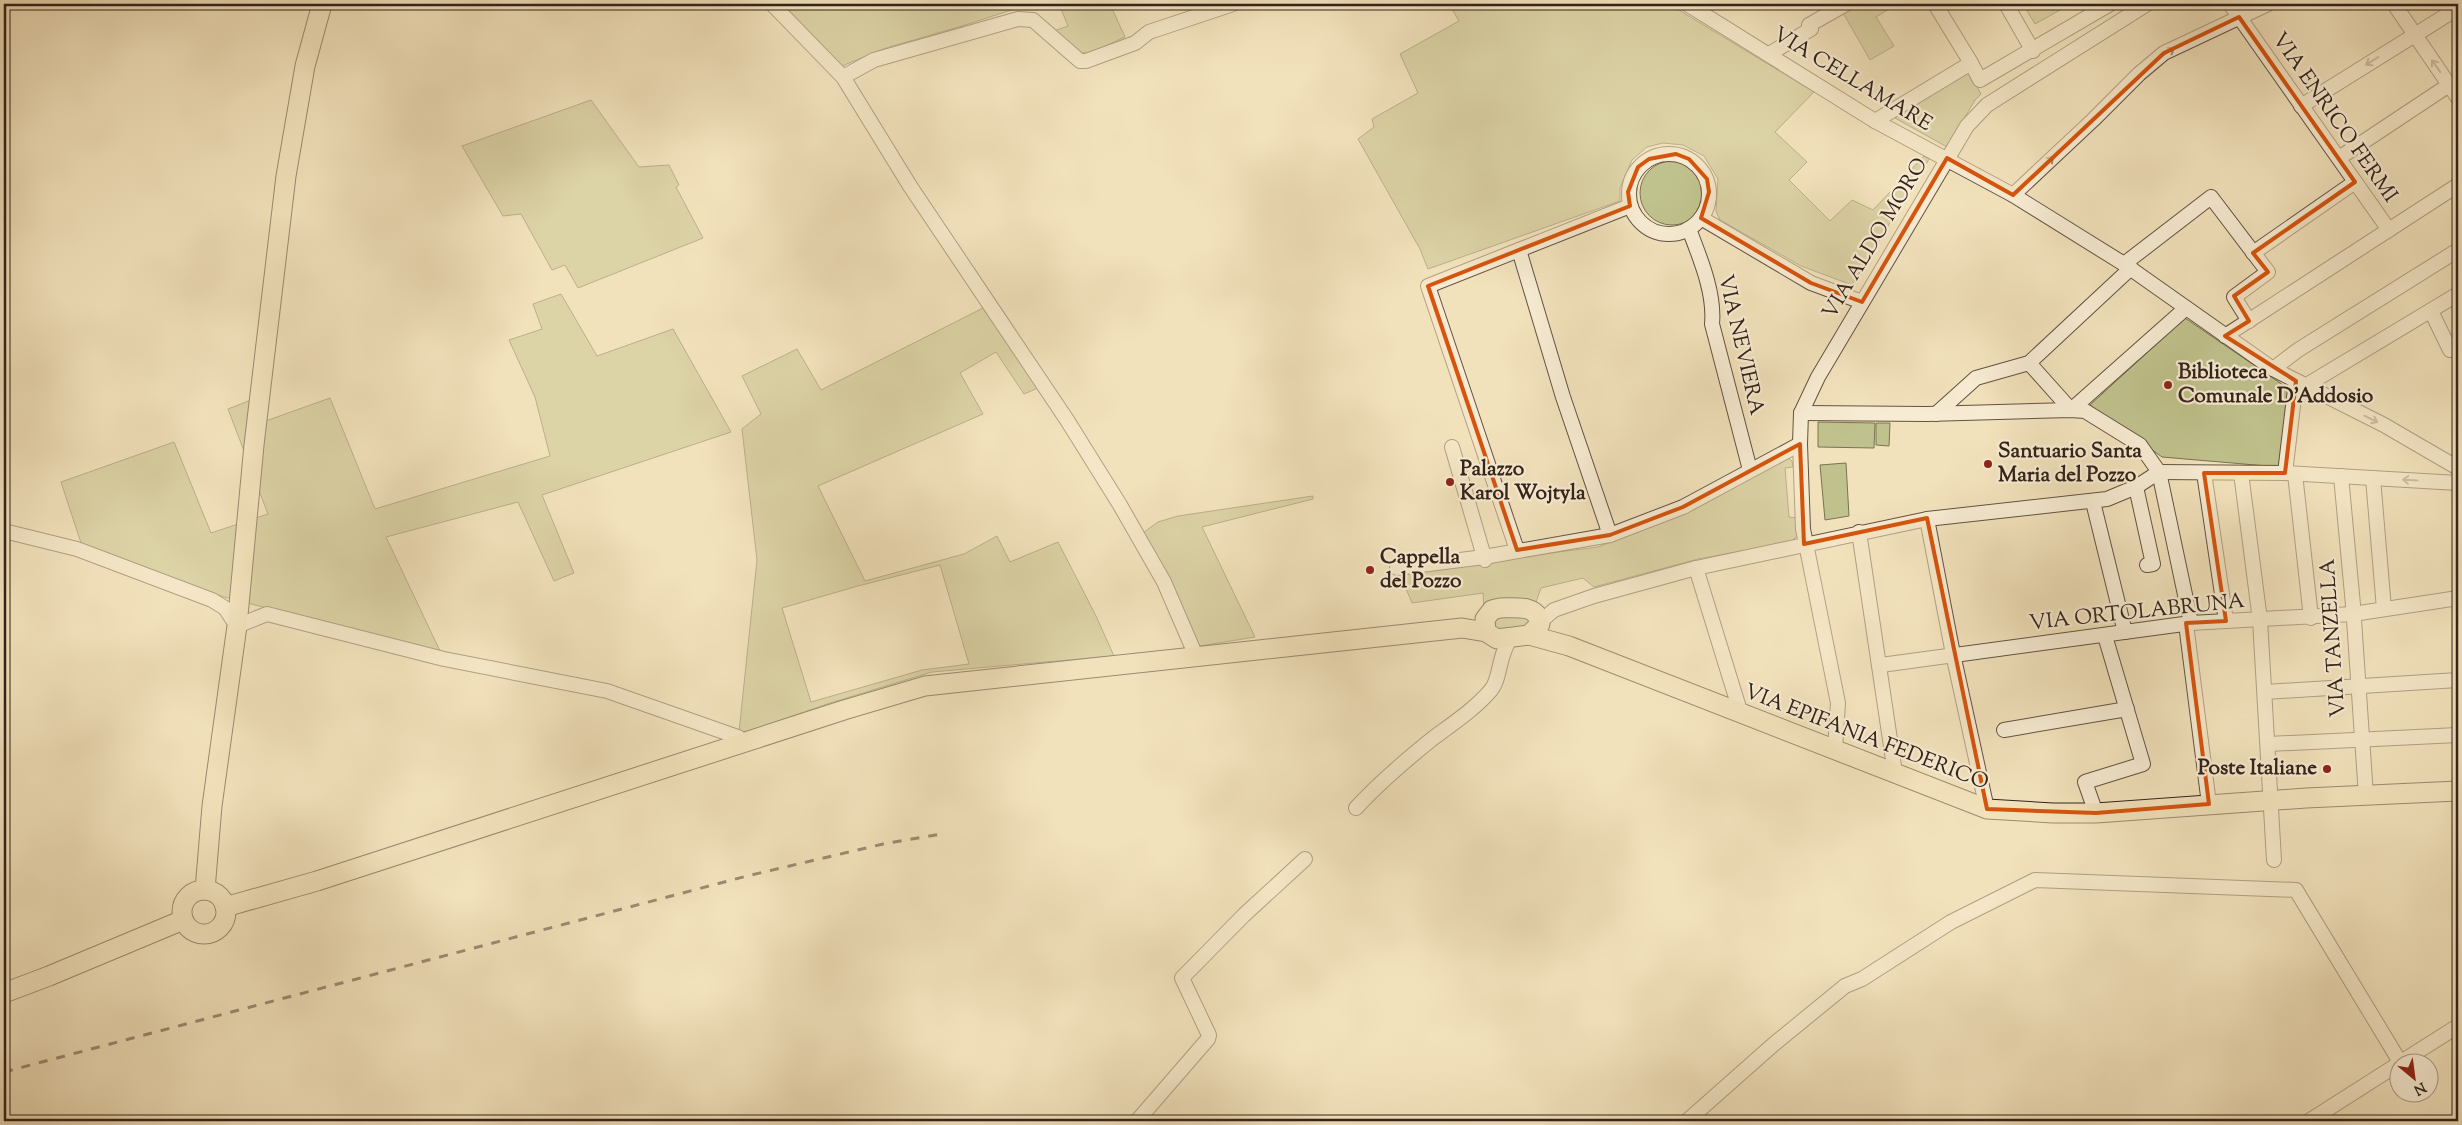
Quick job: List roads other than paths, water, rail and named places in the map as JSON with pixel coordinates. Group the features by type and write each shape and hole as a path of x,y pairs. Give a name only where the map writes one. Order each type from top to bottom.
{"main road":[{"path":"205,890 212,806 237,626 254,446 286,176 305,66 322,4"},
{"path":"1488,628 1492,610 1500,608 1530,626"},
{"path":"1488,628 1497,639 1530,626"},
{"name":"VIA EPIFANIA FEDERICO","path":"1530,626 1569,646 1987,809 2053,813 2096,813 2270,800 2458,791"},
{"path":"225,907 326,878 925,686 1196,656 1488,628"},
{"path":"205,890 220,897 225,907 222,923 210,933 194,932 183,920 182,909 186,899 194,892 205,890"},
{"path":"4,993 50,976 183,920"}],"street":[{"path":"772,4 843,77 910,186 1067,420 1120,505 1164,582 1196,656"},
{"path":"843,77 874,60 1018,19 1033,20 1080,61 1086,61 1135,43 1149,32 1233,4"},
{"name":"VIA CELLAMARE","path":"1687,4 1876,121 2012,195 2128,266 2274,369 2393,430 2458,468"},
{"path":"1768,54 1811,29 1809,25 1846,4"},
{"path":"1935,4 1980,80 2110,4"},
{"path":"2006,4 2034,50"},
{"name":"VIA ALDO MORO","path":"1835,749 1838,703 1804,544 1800,444 1801,413 1818,377 1967,126 1987,105 2147,4"},
{"name":"VIA ENRICO FERMI","path":"2230,4 2389,230"},
{"path":"2012,195 2094,120 2139,74 2164,53 2268,4"},
{"path":"2394,4 2458,98"},
{"path":"2301,106 2458,8"},
{"path":"1876,121 1971,63"},
{"path":"2339,158 2449,85"},
{"path":"1662,154 1676,154 1689,158 1699,167 1706,179 1709,192 1708,206 1701,218 1689,229 1678,234 1654,232 1639,221 1630,206 1630,185 1638,167 1649,158 1662,154"},
{"path":"2253,253 2355,182"},
{"path":"2225,336 2458,185"},
{"path":"1936,414 1976,378 2029,363 2128,266 2211,197 2268,272 2234,296 2249,320"},
{"path":"1517,550 1428,286 1630,206"},
{"path":"1701,218 1811,283 1862,302"},
{"name":"VIA NEVIERA","path":"1689,229 1699,255 1713,310 1712,324 1750,470"},
{"path":"1519,250 1562,397 1610,535"},
{"path":"2274,369 2298,350 2458,250"},
{"path":"2311,618 2290,474 2300,384 2458,294"},
{"path":"2071,410 2186,308"},
{"path":"2431,311 2450,350 2458,347"},
{"path":"2029,363 2071,410"},
{"path":"1801,413 1936,414 2085,411 2140,445 2159,472 2188,623 2209,804"},
{"path":"1397,568 1484,558 1517,550 1566,544 1610,535 1683,507 1800,444"},
{"path":"1452,447 1484,558"},
{"path":"1356,808 1411,757 1470,710 1490,690 1495,684 1502,652 1530,626 1594,596 1696,568 1928,519 2107,499 2136,487 2159,472 2290,474 2458,482"},
{"path":"2204,472 2226,621"},
{"path":"2241,473 2260,620 2274,860"},
{"name":"VIA TANZELLA","path":"2341,476 2366,796"},
{"path":"2373,478 2384,610"},
{"path":"2136,487 2153,564 2147,565"},
{"path":"2093,502 2125,632"},
{"path":"1928,519 1953,654 1987,809"},
{"path":"4,531 76,549 212,600 225,608 237,626 267,614 444,659 607,691 738,737 745,743"},
{"path":"1860,532 1895,773"},
{"path":"1696,568 1741,714"},
{"path":"212,600 230,593 241,582"},
{"name":"VIA ORTOLABRUNA","path":"1880,665 1953,654 2105,636 2188,623 2311,618 2384,610 2458,598"},
{"path":"1488,628 1494,646 1497,671"},
{"path":"2096,813 2085,782 2143,764 2105,636"},
{"path":"2265,692 2458,680"},
{"path":"2004,730 2127,709"},
{"path":"2268,744 2458,735"},
{"path":"1137,1121 1208,1039 1209,1035 1182,978 1244,915 1305,859"},
{"path":"1687,1121 1774,1044 1845,986 1862,979 1951,922 2035,880 2296,890 2393,1052"},
{"path":"2417,1052 2458,1026"},
{"path":"2309,1121 2390,1069"}],"railway":[{"path":"4,1072 747,876 883,844 942,834"}],"place":[{"name":"Biblioteca Comunale D'Addosio","path":"2168,385"},
{"name":"Santuario Santa Maria del Pozzo","path":"1988,464"},
{"name":"Palazzo Karol Wojtyla","path":"1450,482"},
{"name":"Cappella del Pozzo","path":"1370,570"},
{"name":"Poste Italiane","path":"2327,769"}]}
